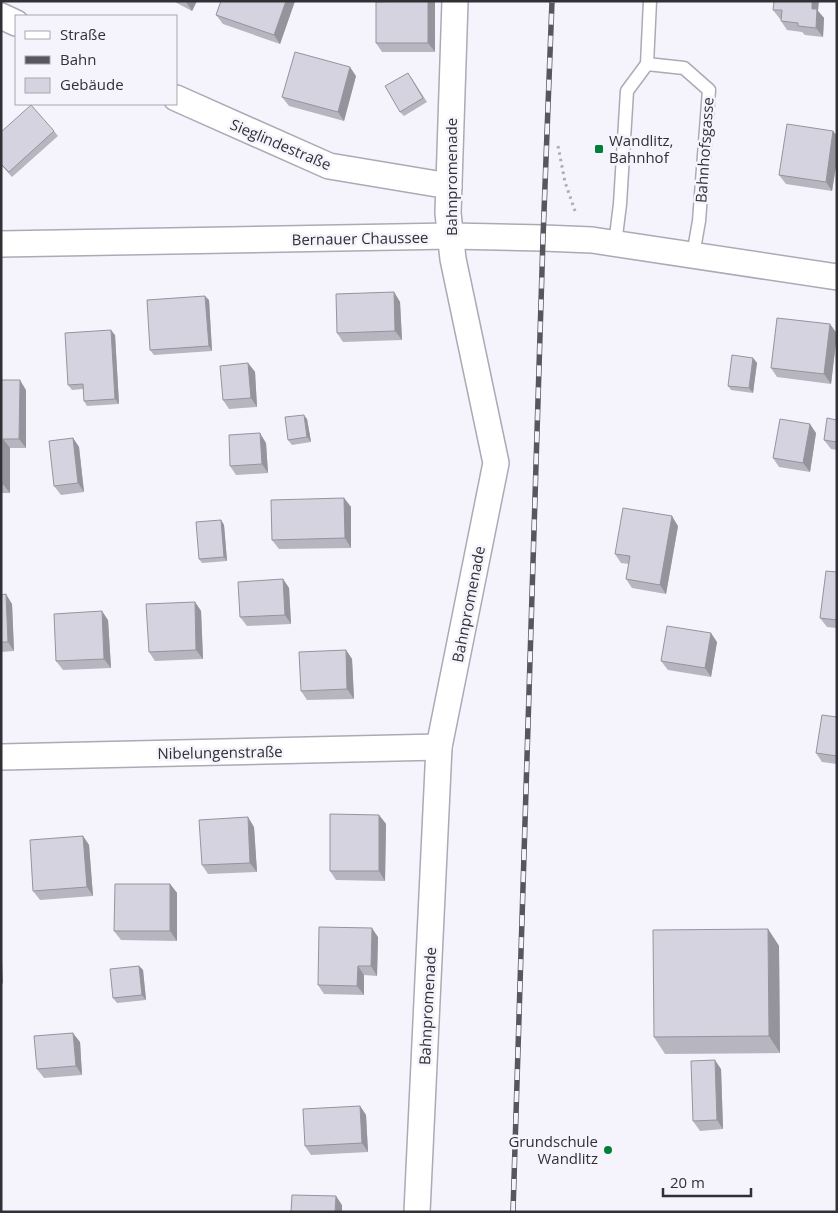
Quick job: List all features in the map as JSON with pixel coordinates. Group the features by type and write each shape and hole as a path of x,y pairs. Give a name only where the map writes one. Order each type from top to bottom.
{"street":[{"name":"Bahnpromenade","path":"417,1212 439,747 496,463 453,259 448,213 455,1"},
{"path":"1,16 15,23"},
{"name":"Sieglindestraße","path":"178,99 330,166 449,186"},
{"name":"Bernauer Chaussee","path":"1,244 451,236 592,240 837,277"},
{"name":"Nibelungenstraße","path":"1,757 439,747"}],"lane":[{"path":"615,244 620,204 627,91 646,64 650,1"},
{"name":"Bahnhofsgasse","path":"646,64 684,68 708,90 699,221 694,255"}],"path":[{"path":"558,146 565,182 575,211"}],"building":[{"path":"221,1 286,1 274,35 216,15"},
{"path":"428,1 428,43 376,43 376,2"},
{"path":"774,1 812,1 812,9 817,9 816,28 798,26 798,23 781,21 782,10 773,10"},
{"path":"295,52 350,67 338,112 282,97"},
{"path":"408,73 423,98 400,112 385,86"},
{"path":"31,105 54,131 9,172 1,164 1,132"},
{"path":"787,124 833,131 826,182 779,175"},
{"path":"394,292 395,331 337,333 336,294"},
{"path":"205,296 209,346 150,350 147,300"},
{"path":"777,318 830,324 824,374 771,368"},
{"path":"111,330 115,399 84,401 83,384 68,385 65,333"},
{"path":"732,355 753,358 749,388 728,386"},
{"path":"248,363 251,398 223,400 220,366"},
{"path":"1,380 20,380 19,439 3,439 3,484 1,484"},
{"path":"304,415 307,437 288,440 285,417"},
{"path":"827,418 837,420 837,442 824,440"},
{"path":"780,419 810,424 803,463 773,458"},
{"path":"260,433 262,464 230,466 229,435"},
{"path":"73,438 78,483 54,486 49,441"},
{"path":"344,498 345,538 272,540 271,500"},
{"path":"623,508 672,516 660,585 626,579 630,556 615,554"},
{"path":"221,520 224,557 199,559 196,522"},
{"path":"826,571 837,572 837,620 820,618"},
{"path":"283,579 285,615 240,617 238,582"},
{"path":"6,594 8,642 1,642 1,595"},
{"path":"195,602 196,650 149,652 146,604"},
{"path":"102,611 104,659 56,661 54,614"},
{"path":"667,626 711,633 705,668 661,661"},
{"path":"346,650 347,689 301,691 299,652"},
{"path":"822,715 837,717 837,756 816,753"},
{"path":"330,814 379,815 379,871 330,871"},
{"path":"248,817 250,863 202,865 199,820"},
{"path":"83,836 87,887 33,891 30,840"},
{"path":"115,884 170,884 170,931 114,931"},
{"path":"319,927 372,928 371,966 358,966 357,986 318,985"},
{"path":"768,929 769,1036 654,1037 653,930"},
{"path":"139,966 142,995 113,998 110,969"},
{"path":"73,1033 76,1066 37,1069 34,1036"},
{"path":"715,1060 717,1120 693,1121 691,1061"},
{"path":"360,1106 362,1143 305,1146 303,1109"},
{"path":"292,1195 336,1196 335,1212 291,1212"}],"railway":[{"path":"513,1212 552,1"}],"place":[{"name":"Wandlitz, Bahnhof","path":"599,149"},
{"name":"Grundschule Wandlitz","path":"608,1150"}]}
